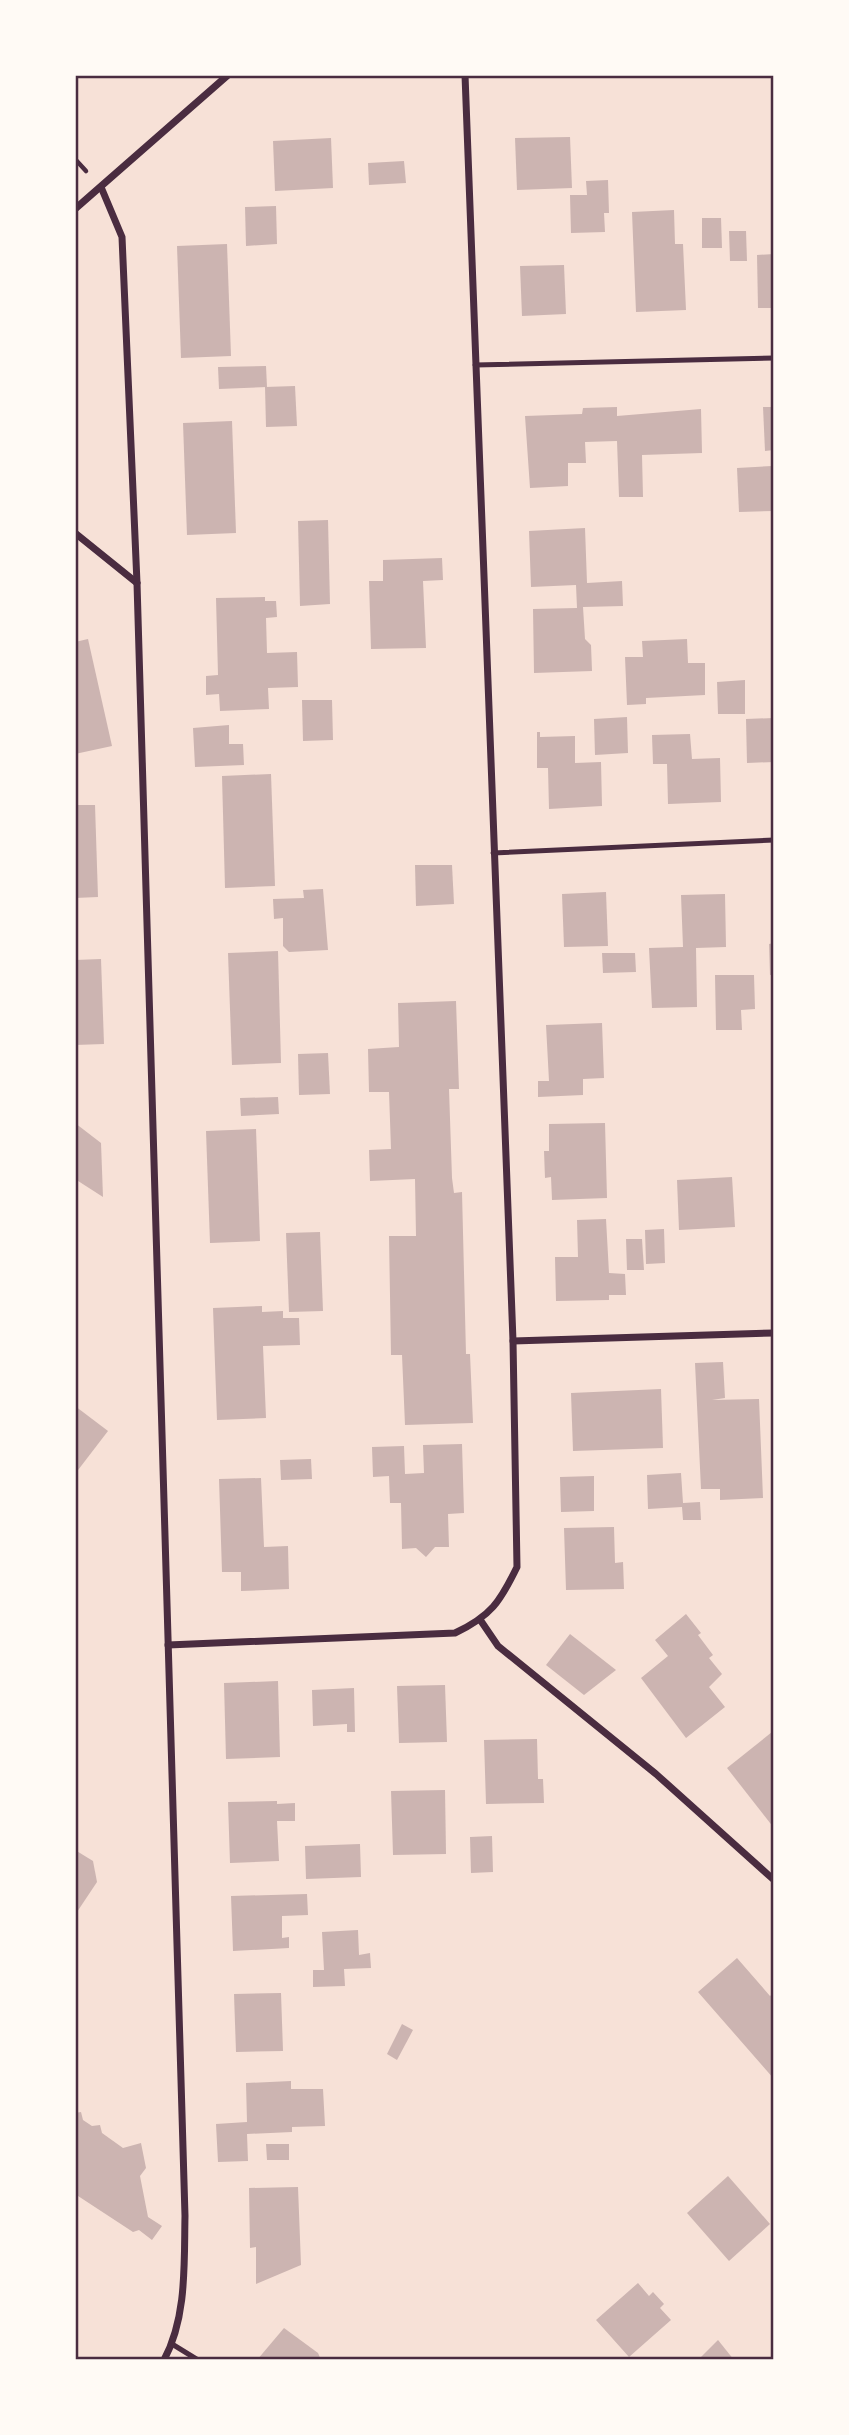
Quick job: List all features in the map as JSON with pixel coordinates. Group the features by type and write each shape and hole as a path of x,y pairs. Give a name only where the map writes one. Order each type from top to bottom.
{"street":[{"path":"75,208 228,75"},
{"path":"168,1646 455,1633 481,1621 502,1599 517,1567 513,1341 465,75"},
{"path":"101,187 122,237 137,583 185,2216 183,2290 172,2344 164,2360"},
{"path":"75,533 137,583"},
{"path":"513,1341 774,1333"},
{"path":"481,1621 498,1646 656,1774 774,1880"}],"lane":[{"path":"475,365 774,358"},
{"path":"493,853 774,840"},
{"path":"172,2344 198,2360"}],"building":[{"path":"570,137 572,188 517,190 515,138"},
{"path":"331,138 333,188 275,191 273,141"},
{"path":"404,161 406,183 369,185 368,163"},
{"path":"608,180 609,213 604,213 605,232 571,233 570,195 587,195 586,181"},
{"path":"276,206 277,244 246,246 245,207"},
{"path":"674,210 675,244 683,244 686,310 636,312 632,212"},
{"path":"702,218 721,218 722,248 702,248"},
{"path":"729,231 746,231 747,261 730,261"},
{"path":"227,244 231,356 181,358 177,246"},
{"path":"774,254 774,308 758,308 757,255"},
{"path":"564,265 566,314 522,316 520,266"},
{"path":"266,366 267,387 219,389 218,367"},
{"path":"295,386 297,426 266,427 265,387"},
{"path":"617,407 617,416 701,409 702,453 642,455 643,497 619,497 617,441 585,442 586,463 568,463 568,486 530,488 525,416 582,414 583,408"},
{"path":"763,407 774,407 774,450 765,451"},
{"path":"232,421 236,533 187,535 183,423"},
{"path":"772,466 773,511 739,512 737,468"},
{"path":"328,520 330,604 300,606 298,521"},
{"path":"585,528 587,583 622,581 623,606 583,607 585,639 591,645 592,671 534,673 533,609 577,608 576,585 531,587 529,531"},
{"path":"442,558 443,580 423,581 426,648 371,649 369,581 383,581 383,560"},
{"path":"265,597 265,601 276,601 277,617 266,618 267,653 297,652 298,687 268,688 269,709 220,711 219,694 206,695 206,676 218,675 216,598"},
{"path":"88,639 112,746 75,754 75,642"},
{"path":"687,639 688,663 705,663 705,695 646,698 646,704 627,705 625,657 643,657 642,641"},
{"path":"745,680 745,714 718,714 717,682"},
{"path":"302,700 332,700 333,740 303,741"},
{"path":"627,717 628,753 595,755 594,719"},
{"path":"774,718 774,762 747,763 746,719"},
{"path":"229,725 229,744 243,744 244,765 195,767 193,728"},
{"path":"537,732 540,732 540,737 575,736 575,763 601,762 602,806 549,809 548,768 537,768"},
{"path":"690,734 692,759 720,758 721,802 668,804 667,764 653,764 652,735"},
{"path":"271,774 275,886 225,888 222,776"},
{"path":"75,805 95,805 98,897 75,898"},
{"path":"415,865 452,865 454,904 416,906"},
{"path":"323,889 328,950 289,952 283,946 283,918 274,919 273,899 304,898 303,890"},
{"path":"606,892 608,946 564,947 562,894"},
{"path":"725,894 726,947 696,948 697,1007 652,1008 649,948 683,947 681,895"},
{"path":"774,943 774,975 770,975 769,944"},
{"path":"278,951 281,1063 232,1065 228,953"},
{"path":"602,953 635,953 636,972 603,973"},
{"path":"101,959 104,1044 75,1045 75,960"},
{"path":"715,975 754,975 755,1009 741,1010 742,1030 716,1030"},
{"path":"456,1001 459,1089 449,1089 452,1178 454,1193 462,1192 466,1354 470,1354 473,1423 405,1425 402,1355 391,1355 389,1236 416,1236 415,1179 370,1181 369,1150 391,1149 389,1092 369,1092 368,1049 399,1047 398,1003"},
{"path":"602,1023 604,1078 583,1079 583,1095 538,1097 538,1081 549,1081 546,1025"},
{"path":"328,1053 330,1094 299,1095 298,1054"},
{"path":"278,1097 279,1114 241,1116 240,1098"},
{"path":"75,1123 101,1143 103,1197 75,1179"},
{"path":"605,1123 607,1198 552,1200 551,1177 545,1178 544,1151 549,1151 549,1124"},
{"path":"256,1129 260,1241 210,1243 206,1131"},
{"path":"732,1177 735,1227 679,1230 677,1180"},
{"path":"606,1219 609,1273 625,1274 626,1295 609,1295 609,1300 556,1301 555,1257 578,1257 577,1220"},
{"path":"664,1229 665,1263 646,1264 645,1230"},
{"path":"320,1232 323,1311 289,1312 286,1233"},
{"path":"626,1239 642,1239 644,1270 627,1270"},
{"path":"262,1306 262,1312 283,1311 283,1318 299,1318 300,1345 263,1346 266,1418 217,1420 213,1308"},
{"path":"723,1362 725,1398 712,1400 759,1399 763,1498 720,1500 720,1489 701,1489 695,1363"},
{"path":"661,1389 663,1448 573,1451 571,1393"},
{"path":"75,1406 108,1431 75,1474"},
{"path":"462,1444 464,1513 448,1514 449,1547 435,1547 426,1557 416,1548 402,1549 401,1503 390,1503 389,1476 373,1477 372,1447 404,1446 405,1474 424,1473 423,1445"},
{"path":"311,1459 312,1479 281,1480 280,1460"},
{"path":"681,1473 683,1503 700,1502 701,1520 683,1520 682,1507 648,1509 647,1475"},
{"path":"594,1476 594,1511 561,1512 560,1477"},
{"path":"261,1478 264,1547 288,1546 289,1589 241,1591 241,1572 222,1572 219,1479"},
{"path":"614,1527 615,1563 623,1562 624,1589 566,1590 564,1528"},
{"path":"686,1614 701,1633 698,1635 713,1655 709,1658 722,1674 709,1687 725,1707 686,1738 641,1678 668,1656 655,1640"},
{"path":"570,1634 616,1670 584,1695 546,1665"},
{"path":"278,1681 280,1757 226,1759 224,1683"},
{"path":"445,1685 447,1742 399,1743 397,1686"},
{"path":"354,1688 355,1732 347,1732 347,1724 313,1726 312,1690"},
{"path":"774,1733 774,1828 727,1768"},
{"path":"537,1739 538,1779 543,1779 544,1803 486,1804 484,1740"},
{"path":"445,1790 446,1854 393,1855 391,1791"},
{"path":"277,1801 277,1804 295,1803 295,1821 277,1821 279,1861 230,1863 228,1802"},
{"path":"492,1836 493,1872 471,1873 470,1837"},
{"path":"360,1844 361,1877 306,1879 305,1846"},
{"path":"75,1850 93,1861 97,1882 75,1915"},
{"path":"307,1894 308,1915 282,1916 282,1938 289,1937 289,1948 233,1951 231,1896"},
{"path":"358,1930 359,1955 370,1953 371,1968 344,1969 345,1986 313,1987 313,1970 324,1970 322,1932"},
{"path":"737,1958 770,1996 774,1993 774,2079 698,1992"},
{"path":"281,1993 283,2051 236,2052 234,1994"},
{"path":"402,2024 413,2030 397,2060 387,2054"},
{"path":"291,2081 291,2089 323,2089 325,2126 292,2127 292,2132 247,2134 248,2161 218,2162 216,2124 247,2122 246,2083"},
{"path":"81,2112 83,2120 92,2126 100,2125 102,2133 123,2148 141,2143 146,2168 140,2176 148,2217 162,2226 152,2240 139,2230 133,2232 75,2194 75,2113"},
{"path":"266,2144 289,2144 289,2160 267,2160"},
{"path":"728,2176 770,2224 729,2261 687,2213"},
{"path":"298,2187 301,2265 256,2284 256,2247 250,2248 249,2188"},
{"path":"638,2283 649,2296 653,2292 664,2304 660,2308 671,2320 629,2357 596,2320"},
{"path":"284,2328 318,2353 321,2360 257,2360"},
{"path":"718,2340 734,2360 698,2360"}]}
